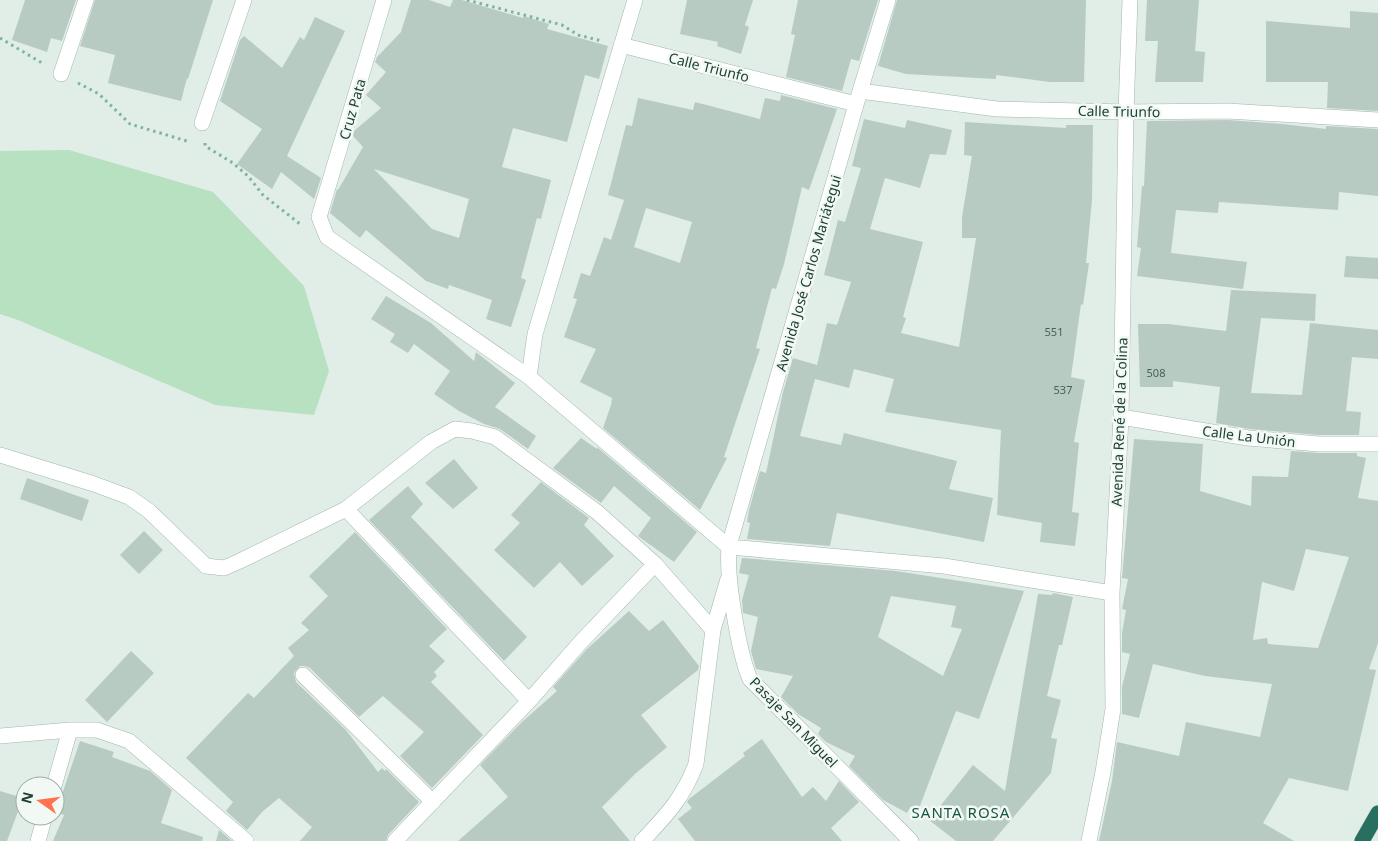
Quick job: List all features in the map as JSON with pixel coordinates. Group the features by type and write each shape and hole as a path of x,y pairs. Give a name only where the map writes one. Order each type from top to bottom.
{"highway":[{"path":"1362,841 1378,813"}],"street":[{"path":"61,74 86,0"},
{"path":"202,123 244,0"},
{"name":"Cruz Pata","path":"319,217 384,0"},
{"path":"529,376 535,334 634,0"},
{"name":"Avenida José Carlos Mariátegui","path":"729,547 888,0"},
{"name":"Avenida René de la Colina","path":"1089,841 1103,772 1112,709 1112,593 1121,417 1126,112 1130,0"},
{"name":"Calle Triunfo","path":"621,45 858,98 997,109 1126,112 1228,111 1378,120"},
{"path":"319,217 326,237 529,376 729,547 944,566 1112,593"},
{"name":"Calle La Unión","path":"1121,417 1248,438 1319,444 1378,444"},
{"path":"0,455 94,484 129,497 149,511 206,566 224,568 240,562 346,509 431,442 455,429 472,431 495,437 598,512 655,564 714,630"},
{"path":"346,509 529,701"},
{"name":"Pasaje San Miguel","path":"729,547 730,573 740,649 750,679 911,841"},
{"path":"395,841 529,701 580,642 655,564"},
{"path":"642,841 667,815 688,785 696,764 714,630 730,573"},
{"path":"303,675 433,802"},
{"path":"57,776 70,730"},
{"path":"0,736 70,730 97,730 129,741 246,841"},
{"path":"38,841 42,826"}],"path":[{"path":"467,0 562,25 578,35 621,45"},
{"path":"0,38 98,94 130,124 205,146 233,162 264,195 305,228 319,217"},
{"path":"202,123 205,146"}],"green space":[{"path":"69,150 213,192 304,286 329,371 314,415 215,405 0,314 0,151"}],"building":[{"path":"25,0 76,0 62,41 51,38 47,52 12,40"},
{"path":"95,0 213,0 181,101 108,83 115,55 80,46"},
{"path":"411,0 429,0 450,7 453,0 462,0 523,18 524,16 549,24 547,29 608,46 599,79 585,75 567,142 513,128 502,167 551,180 541,219 537,218 521,278 526,280 511,327 486,319 492,300 449,285 448,289 426,281 366,230 360,238 330,213 337,189 363,147 353,136 354,131 381,108 366,95 386,72 375,62 377,57 401,32","holes":["374,169 469,199 459,238 432,229"]},
{"path":"687,0 753,0 745,25 749,27 741,54 717,46 718,42 680,34"},
{"path":"798,0 878,0 859,61 851,59 842,91 786,77 795,35 791,34"},
{"path":"897,0 1086,0 1084,82 1050,82 996,75 996,79 906,74 878,66"},
{"path":"1147,0 1199,0 1195,51 1205,52 1203,82 1155,82 1158,41 1145,41"},
{"path":"1350,11 1378,13 1378,111 1327,108 1328,82 1266,82 1266,21 1350,28"},
{"path":"315,17 345,31 287,156 321,178 314,199 281,172 272,189 237,164 262,129 220,101 240,40 244,36 282,68 300,37 304,40"},
{"path":"781,95 837,109 809,190 802,187 784,264 776,289 772,288 756,348 760,349 724,457 727,458 700,510 603,428 612,398 580,382 596,349 564,337 577,299 573,298 581,273 590,276 604,237 611,240 624,200 608,195 626,125 632,126 638,98 693,110 695,102 760,119 765,98 780,101","holes":["646,208 692,222 680,263 634,247"]},
{"path":"864,119 905,128 907,120 952,130 946,155 930,154 920,188 885,178 870,229 923,242 903,317 906,318 901,333 959,347 976,238 962,238 962,217 972,156 964,155 965,122 1066,128 1066,125 1093,125 1092,200 1086,263 1089,263 1083,305 1081,304 1071,377 1085,380 1074,442 1079,443 1072,512 1079,513 1075,546 1040,542 1042,523 997,515 1001,430 885,412 894,379 854,369 849,388 815,379 800,436 841,445 844,433 957,461 949,489 993,498 984,542 837,513 830,546 747,539 750,523 747,522 749,510 760,471 766,473 783,392 793,358 817,365 827,323 837,325 851,282 824,275 838,220 845,222 861,168 852,166"},
{"path":"1228,120 1326,129 1326,126 1378,129 1378,196 1339,192 1338,210 1219,202 1218,213 1176,210 1171,253 1247,262 1243,289 1137,276 1141,248 1137,247 1142,186 1144,186 1147,121"},
{"path":"1346,256 1378,258 1378,279 1344,277"},
{"path":"1231,290 1316,294 1315,321 1261,318 1251,393 1302,395 1310,323 1378,330 1378,359 1352,357 1346,411 1361,412 1359,435 1319,435 1249,429 1216,423 1220,387 1173,381 1173,387 1140,387 1138,324 1168,324 1226,331"},
{"path":"386,296 431,323 474,361 476,352 515,383 495,407 536,436 528,449 500,429 484,424 459,411 434,394 450,371 414,344 408,353 390,342 395,334 371,319"},
{"path":"581,438 597,449 597,447 697,532 674,562 638,536 651,518 614,486 601,503 553,468"},
{"path":"1134,439 1203,444 1200,491 1251,506 1252,476 1288,477 1291,451 1357,453 1357,456 1366,458 1358,498 1378,501 1378,643 1369,669 1376,670 1348,791 1289,778 1263,823 1294,841 1099,841 1112,781 1117,742 1179,756 1186,722 1260,737 1272,684 1205,676 1153,664 1139,718 1122,714 1122,687 1130,654 1122,652 1122,633 1126,610 1122,609 1128,579 1122,578","holes":["1306,549 1349,557 1318,648 1268,644 1267,638 1253,640 1262,582 1294,591"]},
{"path":"454,459 478,488 453,509 425,483"},
{"path":"27,478 89,500 82,521 20,499"},
{"path":"541,482 589,518 584,525 614,556 582,586 560,562 534,588 494,550 520,523 511,515"},
{"path":"408,486 423,504 411,517 527,637 504,661 369,520"},
{"path":"144,531 163,550 139,574 120,555"},
{"path":"355,532 447,629 429,646 445,661 434,672 437,676 431,682 483,735 432,788 400,756 424,732 383,696 359,717 310,668 300,666 294,673 296,682 346,730 378,772 382,768 385,771 386,769 419,802 388,835 386,841 300,841 312,827 279,798 262,812 247,830 226,811 233,802 186,758 248,693 254,698 294,656 288,648 309,630 301,623 328,596 309,576"},
{"path":"742,558 896,571 1024,591 979,719 956,711 918,811 911,806 907,813 883,800 849,766 855,756 826,742 818,734 821,728 798,714 781,697 793,676 756,669 751,651 758,617 743,613 742,600 749,575 739,573","holes":["891,596 956,606 951,627 962,629 943,676 878,637"]},
{"path":"1053,593 1073,597 1062,645 1059,645 1047,696 1061,700 1051,738 1057,739 1051,773 993,841 956,841 929,820 973,765 1005,791 1038,594 1052,595"},
{"path":"629,611 649,631 663,620 699,666 698,670 641,715 667,747 635,774 602,807 630,841 458,841 508,797 480,765 522,722 557,691 553,687 587,649"},
{"path":"131,651 154,673 107,722 85,700"},
{"path":"762,739 802,797 813,787 826,801 839,781 859,802 831,828 842,841 695,841 678,819 692,808 687,802 745,756 743,753"},
{"path":"80,741 114,752 112,757 150,771 172,790 161,823 203,837 202,841 53,841 59,826 65,826 65,785"},
{"path":"0,791 15,796 15,820 7,841 0,841"},
{"path":"219,830 232,841 216,841"}],"district":[{"name":"SANTA ROSA","path":"961,812"}]}
